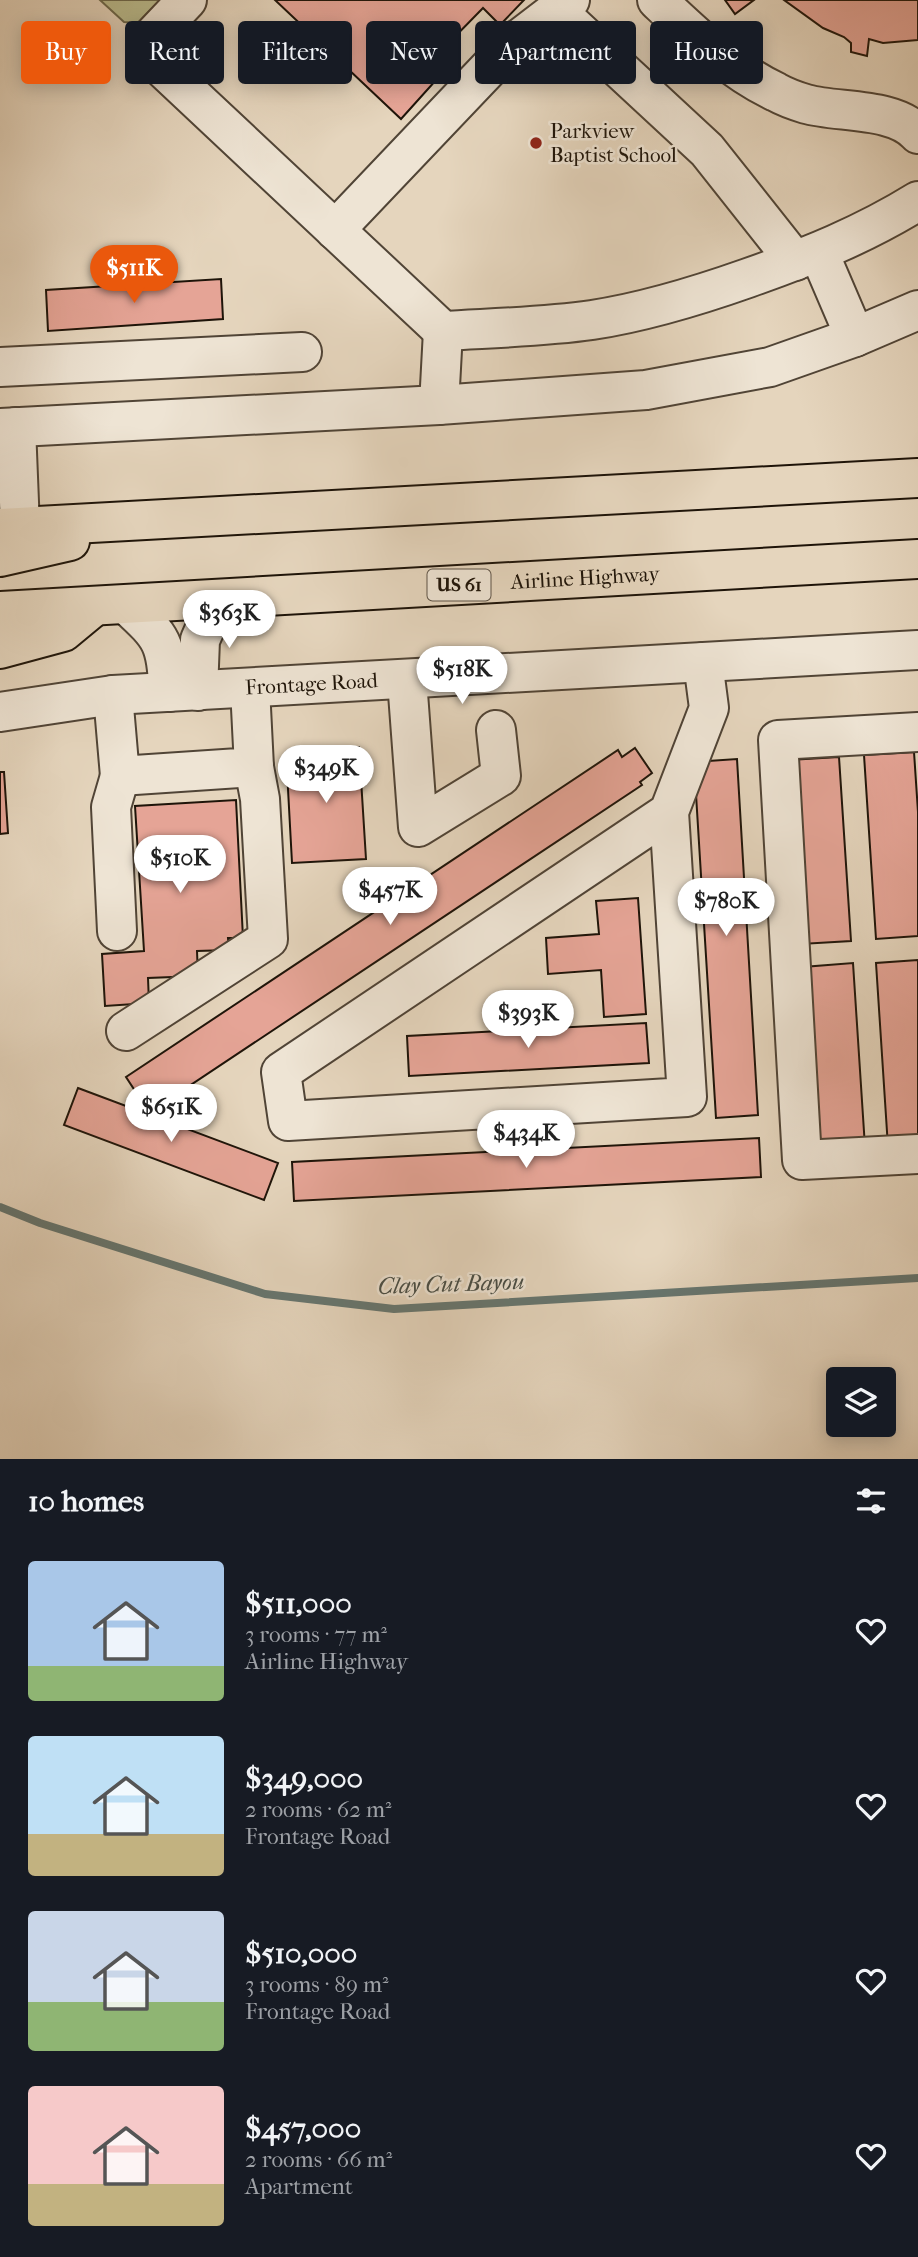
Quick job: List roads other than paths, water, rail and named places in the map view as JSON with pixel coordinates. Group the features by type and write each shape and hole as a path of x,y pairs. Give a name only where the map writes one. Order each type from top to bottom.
{"highway":[{"path":"7,538 19,554 153,520 918,478"},
{"name":"Airline Highway","path":"0,611 918,559"},
{"path":"0,649 63,632 111,606"}],"street":[{"path":"187,0 151,38 154,60 443,331 591,320 707,293 807,257 886,220 918,201"},
{"path":"657,0 731,65 775,92 805,104 893,118 918,134"},
{"path":"335,230 512,45 563,5 707,150 807,257 855,337"},
{"path":"7,538 8,427 439,405 646,390 770,367 855,337 918,310"},
{"path":"439,405 443,331"},
{"path":"0,366 302,352"},
{"path":"111,361 112,422"},
{"path":"184,692 200,640 218,599"},
{"path":"111,606 154,629 162,642 166,660 184,692"},
{"name":"Frontage Road","path":"0,712 113,695 918,650"},
{"path":"669,812 281,1072 288,1121 687,1097 669,812 709,708 704,662"},
{"path":"407,680 418,827 501,776 496,730"},
{"path":"126,1031 268,939 250,688"},
{"path":"113,695 120,776 110,807 117,932"},
{"path":"918,732 778,740 802,1160 918,1154"},
{"path":"120,776 254,767"}],"waterway":[{"name":"Clay Cut Bayou","path":"0,1207 40,1223 265,1294 394,1309 918,1278"}],"place":[{"name":"Parkview Baptist School","path":"536,143"}]}
